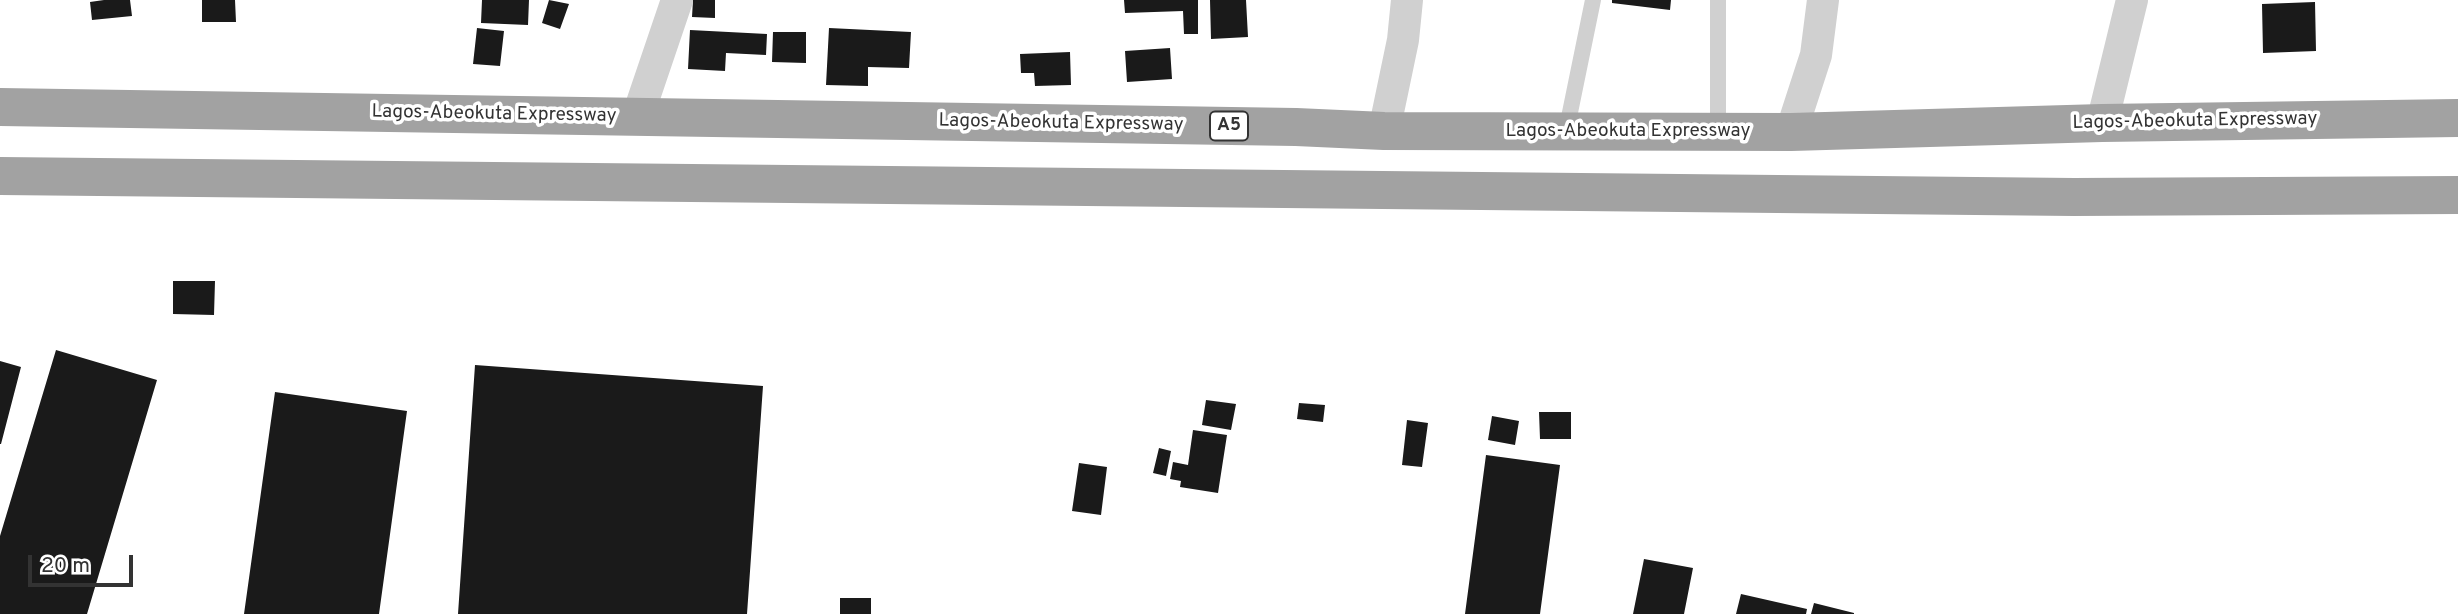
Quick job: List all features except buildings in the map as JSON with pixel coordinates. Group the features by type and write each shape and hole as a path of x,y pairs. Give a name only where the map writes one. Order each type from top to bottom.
{"highway":[{"name":"Lagos-Abeokuta Expressway","path":"0,107 1566,132 1791,132 2102,122 2458,118"},
{"path":"0,176 2060,197 2458,195"}],"street":[{"path":"638,118 677,0"},
{"path":"1384,131 1403,40 1407,0"},
{"path":"1791,132 1816,55 1823,0"},
{"path":"2102,122 2132,0"}],"lane":[{"path":"1566,132 1593,0"},
{"path":"1718,0 1718,132"}]}
